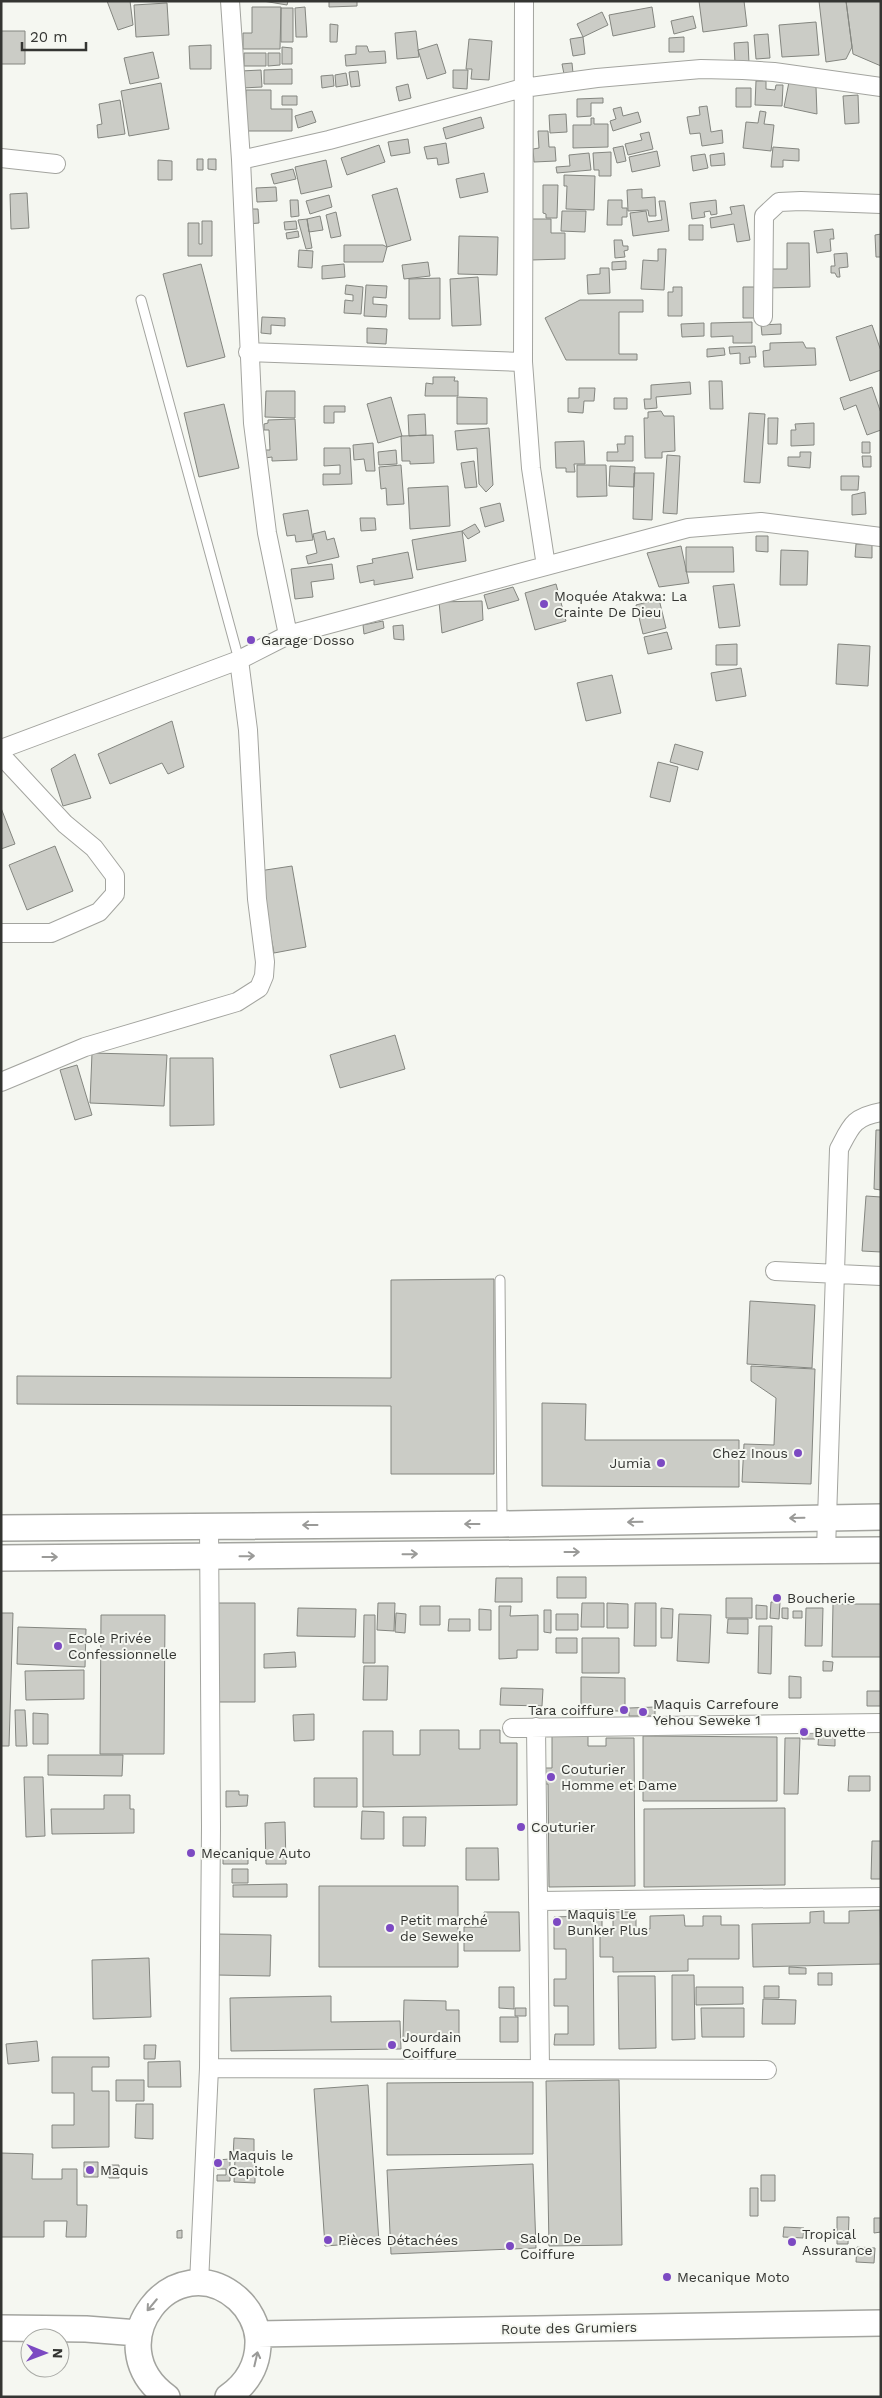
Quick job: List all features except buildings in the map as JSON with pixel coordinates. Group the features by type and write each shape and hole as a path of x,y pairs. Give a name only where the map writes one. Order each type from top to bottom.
{"main road":[{"path":"1,1528 502,1524 881,1517"},
{"path":"1,1558 881,1550"},
{"path":"168,2397 149,2381 143,2370 139,2358 138,2334 148,2311 164,2293 181,2286 199,2283 222,2288 233,2294 249,2312 258,2334 256,2358 252,2370 238,2390 228,2397"},
{"name":"Route des Grumiers","path":"258,2334 881,2323"},
{"path":"1,2328 86,2329 138,2334"}],"street":[{"path":"230,1 241,160 248,352 253,422 267,533 288,636"},
{"path":"524,1 523,362 531,468 546,566"},
{"path":"241,160 329,140 523,88 597,78 701,69 774,72 881,87"},
{"path":"1,158 56,164"},
{"path":"763,317 764,216 779,202 881,204"},
{"path":"248,352 523,362"},
{"path":"1,749 239,660 288,636 688,528 761,522 881,537"},
{"path":"1,1082 85,1048 236,1002 259,988 264,976 265,962 257,899 248,730 239,660"},
{"path":"1,755 65,824 94,848 115,876 116,894 99,912 51,933 1,932"},
{"path":"826,1550 839,1149 853,1123 869,1114 881,1112"},
{"path":"775,1271 881,1276"},
{"path":"199,2283 209,2068 211,1827 209,1526"},
{"path":"512,1728 881,1723"},
{"path":"536,1727 540,2069"},
{"path":"538,1901 881,1897"},
{"path":"209,2068 767,2070"}],"lane":[{"path":"141,300 239,660"},
{"path":"500,1280 502,1524"}],"place":[{"name":"Moquée Atakwa: La Crainte De Dieu","path":"544,604"},
{"name":"Garage Dosso","path":"251,640"},
{"name":"Chez Inous","path":"798,1453"},
{"name":"Jumia","path":"661,1463"},
{"name":"Boucherie","path":"777,1598"},
{"name":"Ecole Privée Confessionnelle","path":"58,1646"},
{"name":"Tara coiffure","path":"624,1710"},
{"name":"Maquis Carrefoure Yehou Seweke 1","path":"643,1712"},
{"name":"Buvette","path":"804,1732"},
{"name":"Couturier Homme et Dame","path":"551,1777"},
{"name":"Couturier","path":"521,1827"},
{"name":"Mecanique Auto","path":"191,1853"},
{"name":"Maquis Le Bunker Plus","path":"557,1922"},
{"name":"Petit marché de Seweke","path":"390,1928"},
{"name":"Jourdain Coiffure","path":"392,2045"},
{"name":"Maquis le Capitole","path":"218,2163"},
{"name":"Maquis","path":"90,2170"},
{"name":"Pièces Détachées","path":"328,2240"},
{"name":"Tropical Assurance","path":"792,2242"},
{"name":"Salon De Coiffure","path":"510,2246"},
{"name":"Mecanique Moto","path":"667,2277"}]}
